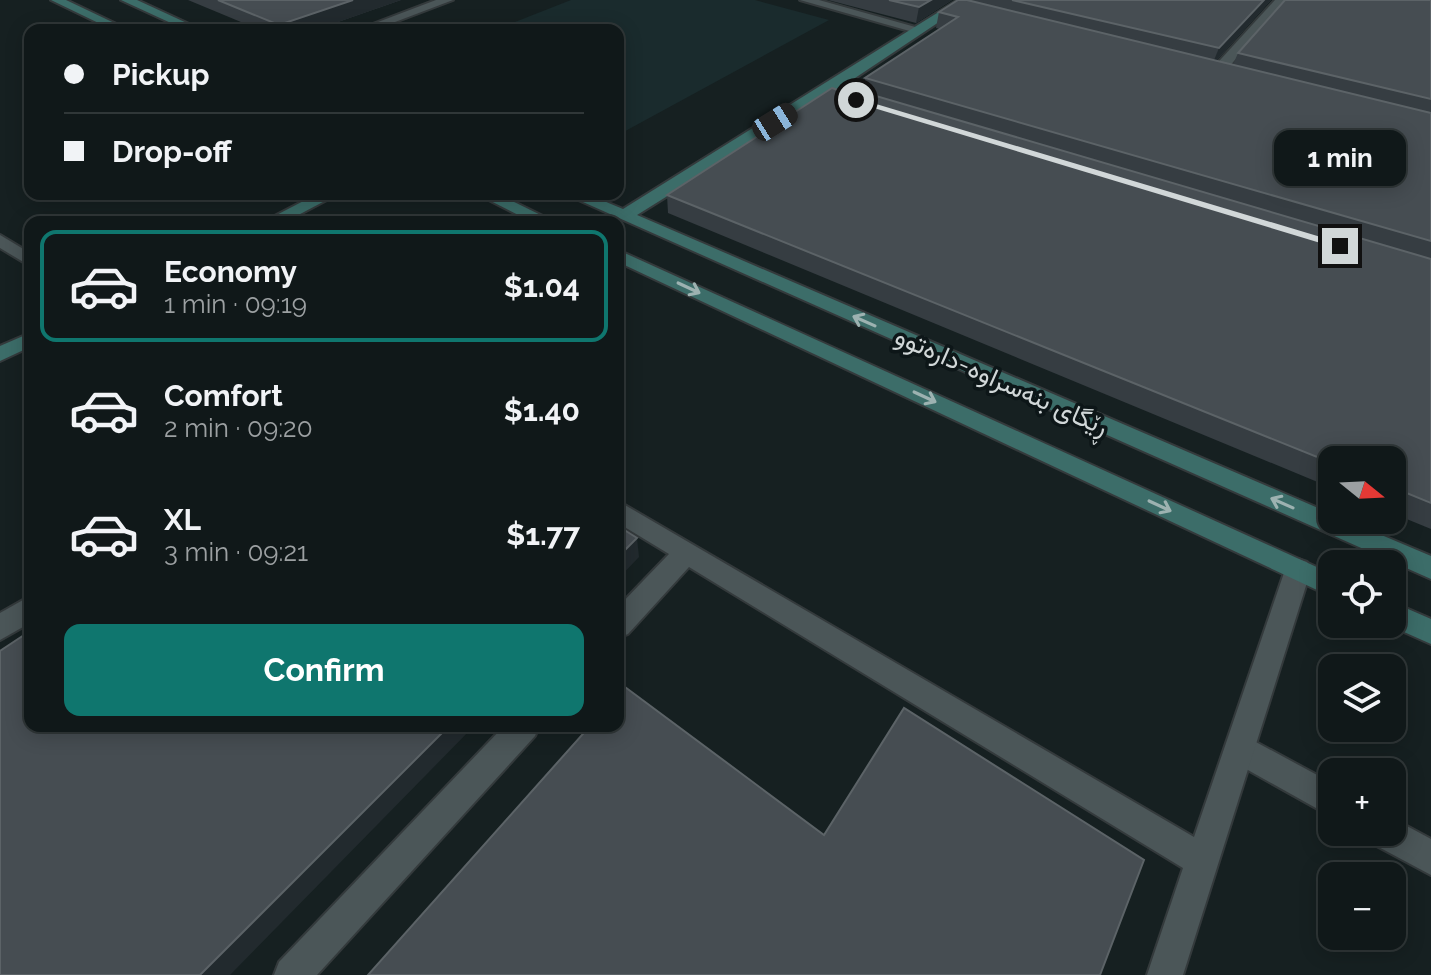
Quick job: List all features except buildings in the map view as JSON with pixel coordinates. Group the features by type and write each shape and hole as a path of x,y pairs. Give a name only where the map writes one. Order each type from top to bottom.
{"street":[{"path":"57,0 110,24"},
{"path":"127,0 182,24"},
{"path":"380,24 447,0"},
{"path":"806,0 920,30"},
{"path":"1216,73 1281,0"},
{"path":"624,216 834,94 920,30 962,7"},
{"path":"1200,69 1231,77"},
{"path":"284,216 318,200"},
{"path":"498,200 533,216"},
{"name":"ڕێگای بنەسراوە-دارەتوو","path":"587,200 1431,568"},
{"path":"0,240 24,257"},
{"name":"ڕێگای بنەسراوە-دارەتوو","path":"624,258 1318,579"},
{"path":"0,354 24,342"},
{"path":"624,515 1203,861"},
{"path":"624,620 687,552"},
{"path":"1165,975 1298,570"},
{"path":"0,628 24,612"},
{"path":"1406,620 1431,632"},
{"path":"292,975 518,732"},
{"path":"1241,749 1318,793"},
{"path":"1406,844 1431,858"}],"shaded area":[{"path":"571,0 755,0 829,20 624,132 624,24 510,24"}],"route":[{"path":"856,100 1340,246"}]}
